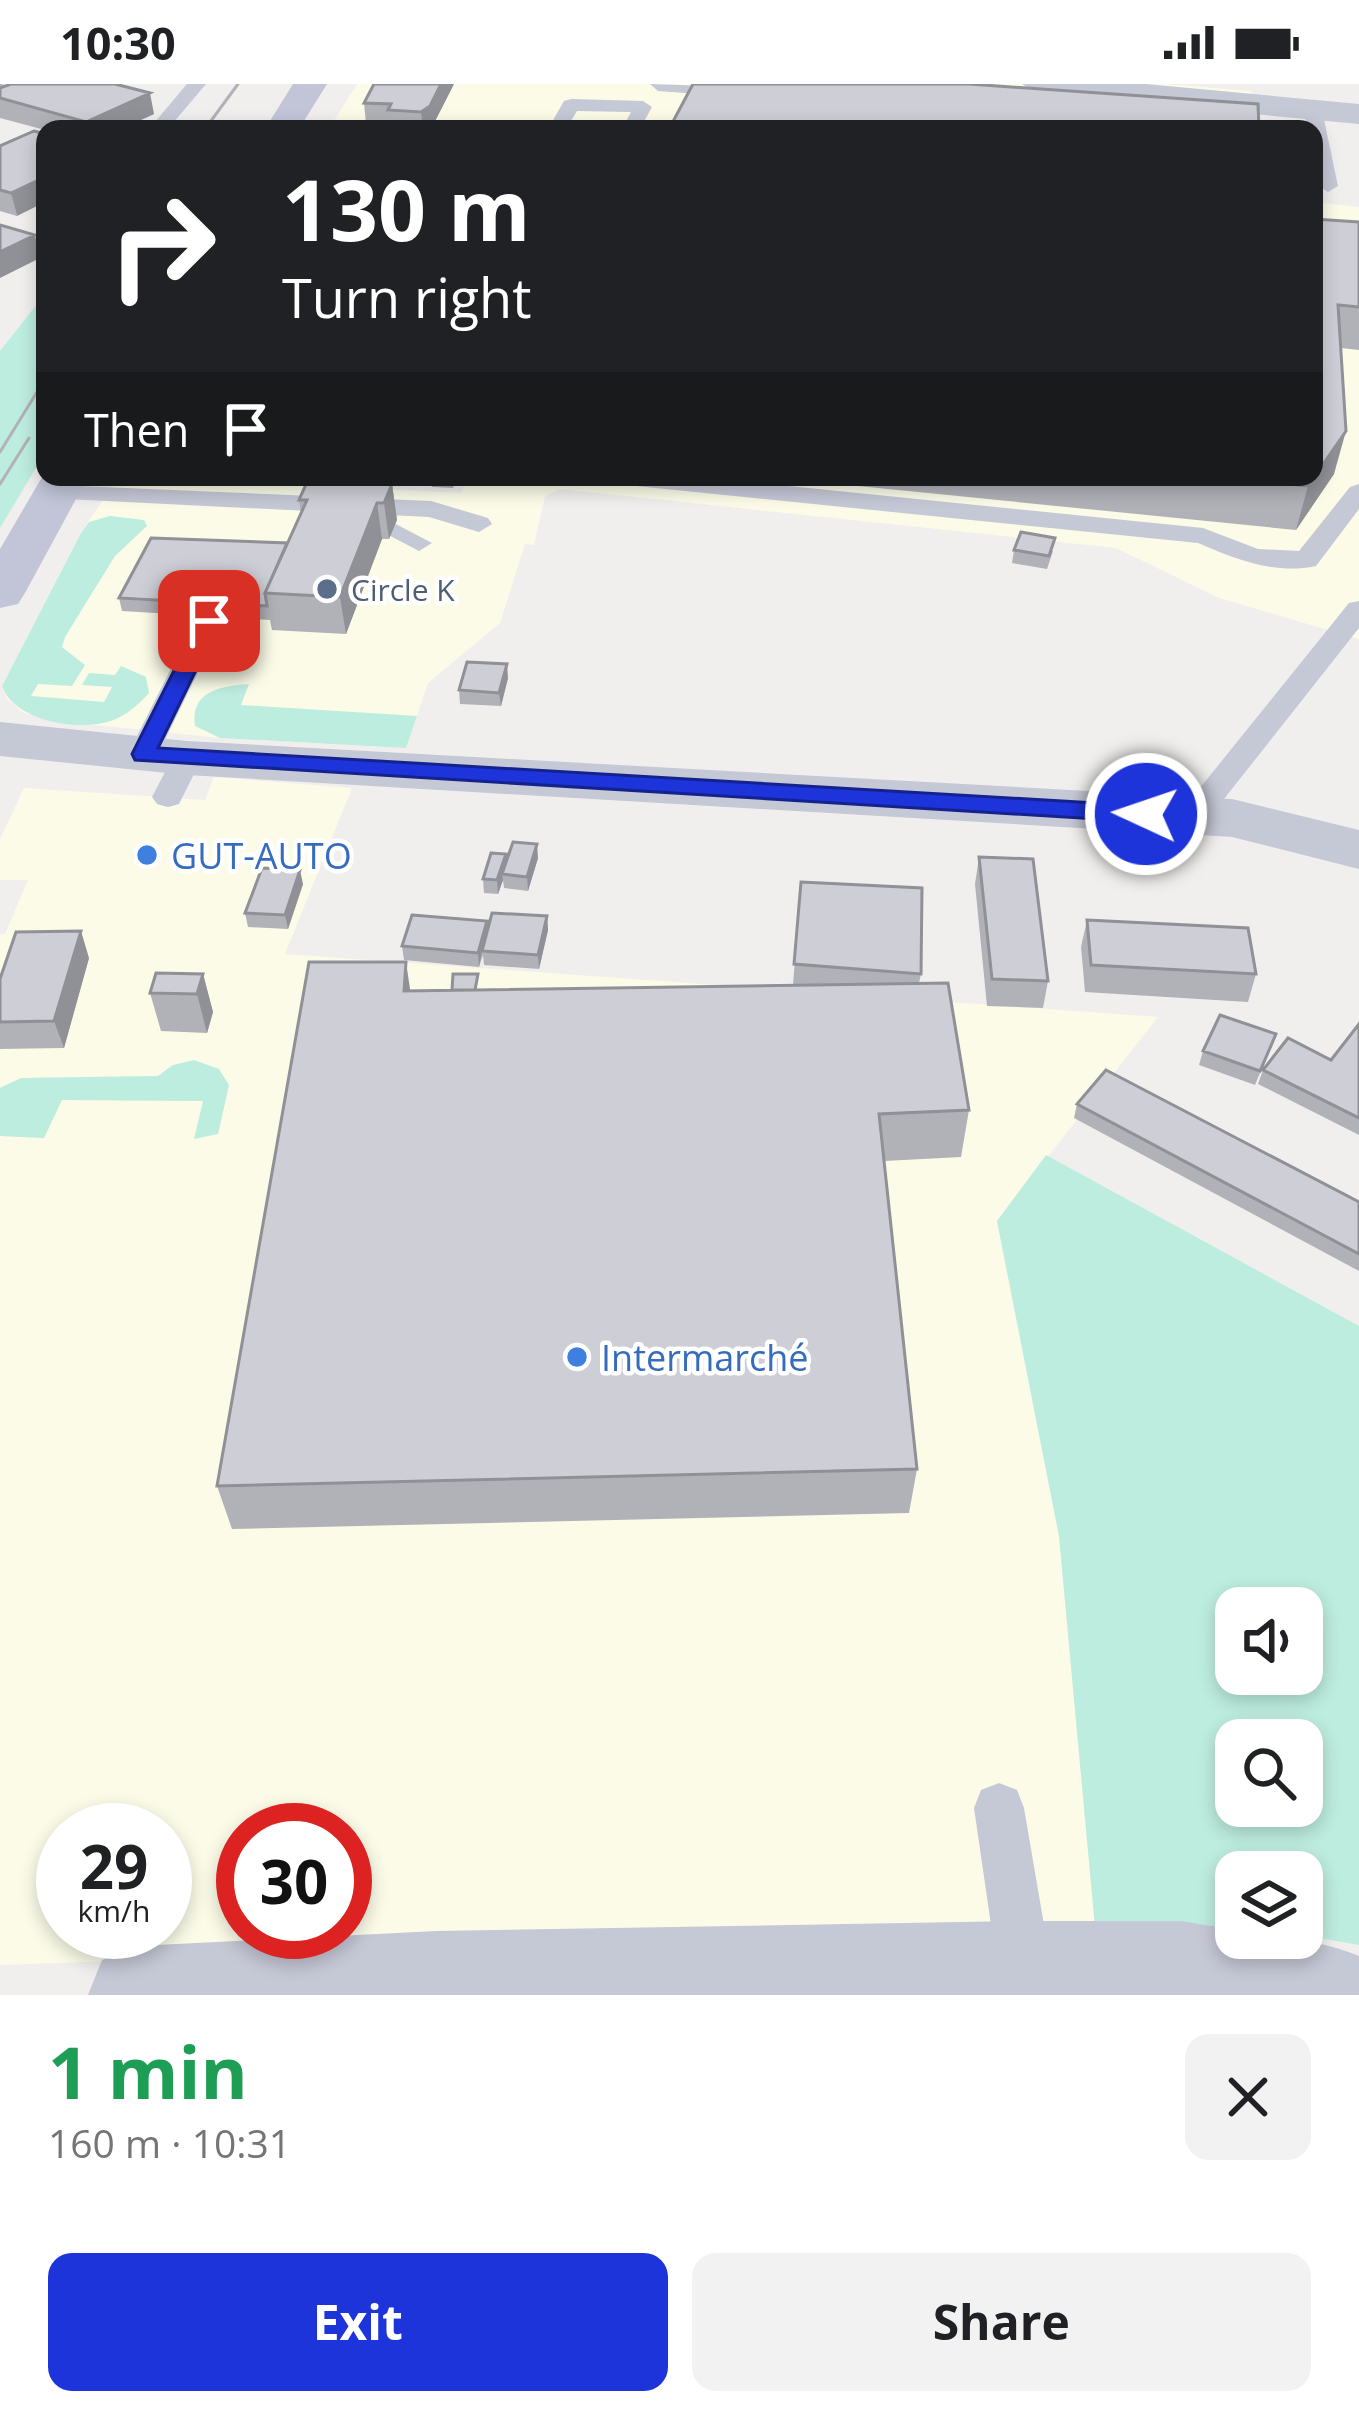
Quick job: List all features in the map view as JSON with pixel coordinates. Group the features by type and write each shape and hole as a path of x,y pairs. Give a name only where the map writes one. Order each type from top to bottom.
{"main road":[{"path":"288,120 310,84"},
{"path":"0,593 59,486"}],"street":[{"path":"1039,84 1359,114"},
{"path":"0,739 166,770 1194,816 1307,833 1359,850"},
{"path":"137,1995 436,1980 1024,1970 1181,1970 1284,1991"}],"lane":[{"path":"166,120 197,84"},
{"path":"636,120 658,85 754,93"},
{"path":"562,120 571,105 643,107"},
{"path":"1313,110 1315,120"},
{"path":"1323,161 1328,186"},
{"path":"67,486 260,513 310,525"},
{"path":"714,486 1203,536 1254,556 1306,560 1359,492"},
{"path":"260,513 431,509 479,524"},
{"path":"392,530 419,543"},
{"path":"1194,816 1359,609"},
{"path":"166,770 209,621"},
{"path":"998,1808 1024,1970"}],"shaded area":[{"path":"357,84 1167,84 1251,91 1260,120 335,120"},
{"path":"1323,203 1359,207 1359,639 1219,598 1116,548 560,489 545,496 534,545 525,544 500,623 428,683 406,748 220,738 58,721 24,713 7,699 2,686 81,533 112,486 311,486 461,493 464,486 1323,486"},
{"path":"214,777 352,788 285,954 1158,1017 997,1221 1059,1536 1095,1927 372,1952 372,1803 216,1803 216,1958 192,1958 192,1803 36,1803 36,1959 173,1959 0,1965 0,1136 44,1138 62,1100 204,1101 195,1138 218,1134 229,1085 173,1065 158,1076 21,1078 0,1088 0,934 5,934 28,880 0,880 0,839 24,788 205,800"}],"green space":[{"path":"36,305 36,468 0,528 0,351"},
{"path":"110,516 144,520 147,526 115,556 65,637 62,647 85,665 72,686 38,684 31,696 104,702 112,687 82,685 89,673 115,675 121,666 146,677 149,693 111,721 82,725 49,721 19,708 2,686 81,533 89,522"},
{"path":"249,684 241,705 417,716 406,748 220,738 195,726 197,705 203,698 218,689"},
{"path":"194,1060 219,1069 229,1085 218,1134 194,1139 203,1101 62,1100 44,1138 0,1136 0,1088 21,1078 158,1076 173,1065"},
{"path":"1046,1155 1359,1326 1359,1945 1323,1939 1323,1851 1215,1851 1215,1931 1095,1927 1059,1536 997,1221"}],"building":[{"path":"11,84 115,84 150,93 90,120 79,120 0,98 0,88"},
{"path":"374,84 441,84 430,106 421,112 364,103"},
{"path":"693,84 969,84 1258,104 1259,120 674,120"},
{"path":"36,132 36,181 11,193 0,190 0,146"},
{"path":"1323,220 1359,222 1359,307 1338,305 1346,431 1323,464"},
{"path":"0,225 35,235 0,252"},
{"path":"305,486 391,486 384,503 377,503 340,597 265,593 307,500 299,500"},
{"path":"1021,532 1055,538 1049,556 1014,550"},
{"path":"151,538 287,543 265,593 267,606 119,598"},
{"path":"467,662 507,664 499,693 459,690"},
{"path":"513,842 537,844 527,877 502,874"},
{"path":"491,853 506,854 497,880 483,879"},
{"path":"979,857 1033,859 1048,981 992,979"},
{"path":"262,868 300,870 285,915 245,913"},
{"path":"801,882 922,888 921,974 794,964"},
{"path":"492,913 547,916 538,955 482,951"},
{"path":"412,915 487,921 478,953 402,946"},
{"path":"1087,920 1248,928 1256,974 1091,965"},
{"path":"81,931 54,1021 0,1022 0,979 16,932"},
{"name":"Intermarché","path":"309,962 406,962 404,991 948,983 969,1110 879,1114 917,1469 217,1486"},
{"path":"156,973 203,974 197,994 150,993"},
{"path":"453,974 478,974 475,990 452,990"},
{"path":"1220,1015 1276,1034 1260,1071 1203,1051"},
{"path":"1359,1024 1359,1118 1263,1070 1288,1038 1331,1060"},
{"path":"1106,1070 1359,1202 1359,1254 1077,1104"}],"tram line":[{"path":"212,120 238,84"},
{"path":"0,452 36,394"},
{"path":"0,484 29,438"}],"place":[{"name":"Circle K","path":"327,589"},
{"name":"GUT-AUTO","path":"147,855"},
{"name":"Intermarché","path":"577,1357"}],"route":[{"path":"209,621 143,754 1146,814"}]}
